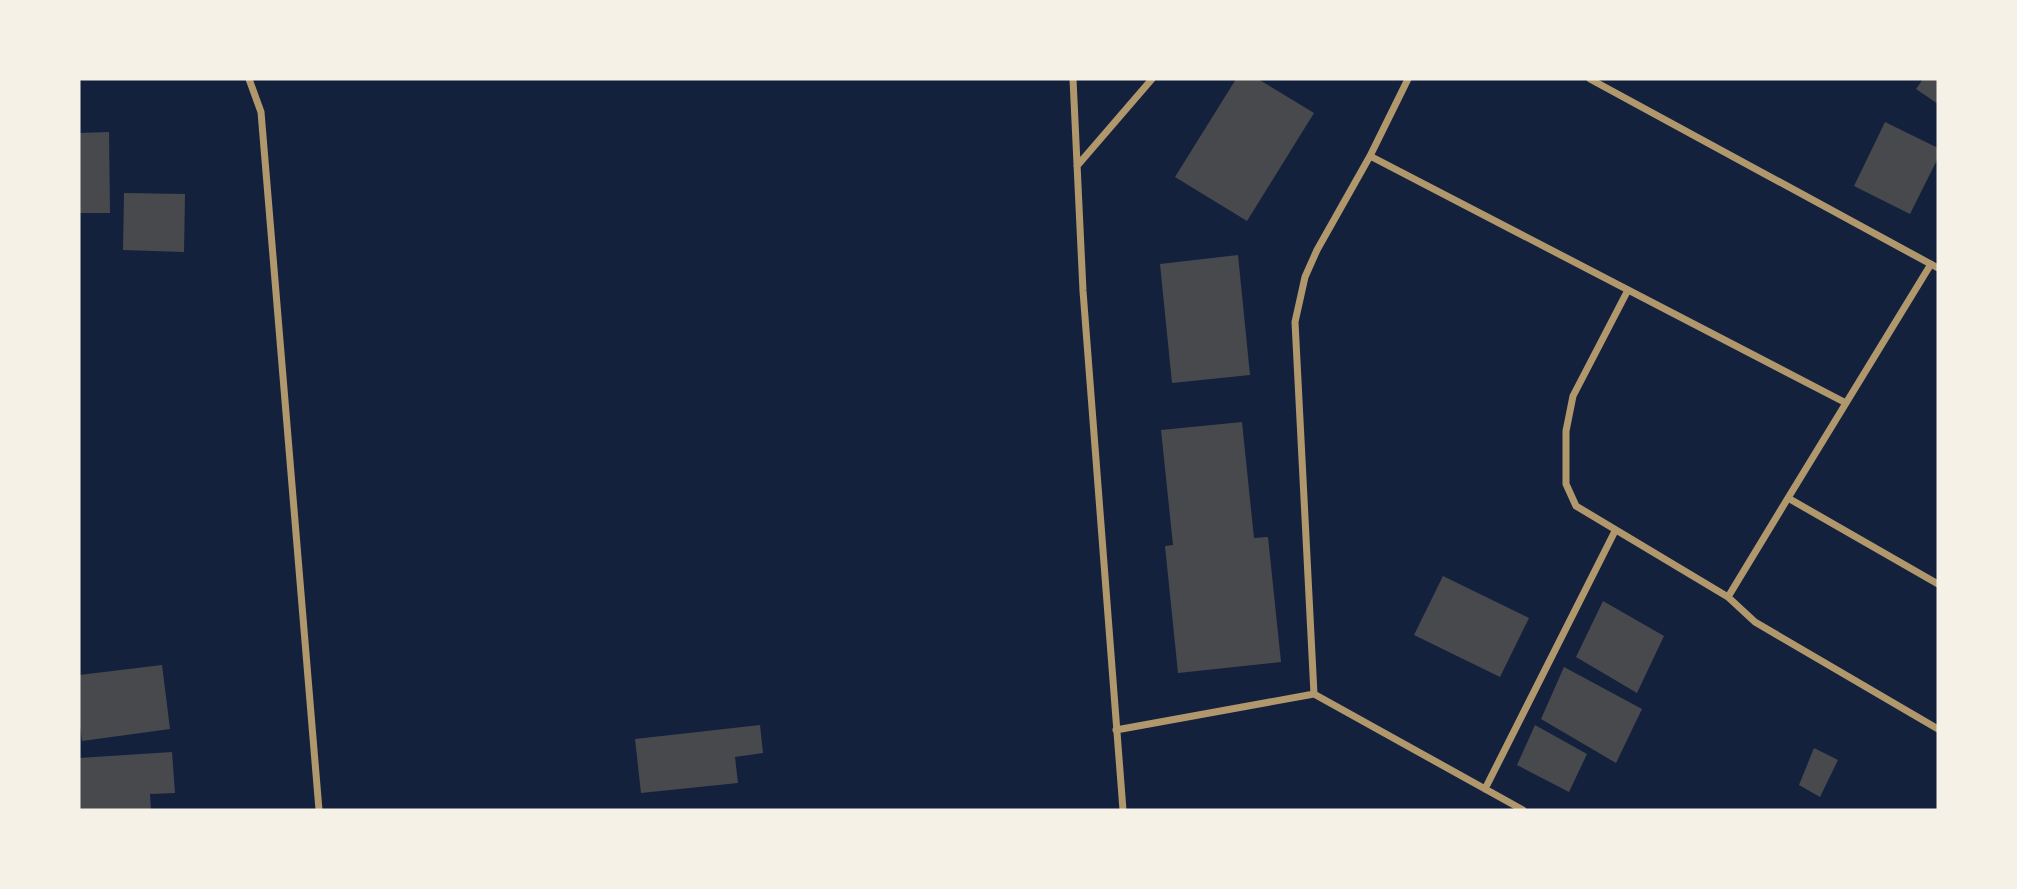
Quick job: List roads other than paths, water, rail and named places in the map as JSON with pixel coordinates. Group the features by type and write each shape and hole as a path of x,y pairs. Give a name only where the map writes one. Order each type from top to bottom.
{"street":[{"path":"248,79 261,112 319,810"},
{"path":"1073,79 1083,290 1123,810"},
{"path":"1077,166 1152,79"},
{"path":"1314,694 1295,322 1305,277 1317,250 1370,156 1408,79"},
{"path":"1590,79 1938,268"},
{"path":"1370,156 1846,403"},
{"path":"1728,597 1931,264"},
{"path":"1628,290 1573,396 1566,431 1566,484 1576,506 1728,597 1755,622 1938,729"},
{"path":"1788,498 1938,584"},
{"path":"1485,789 1615,531"},
{"path":"1116,730 1314,694 1523,810"}]}
